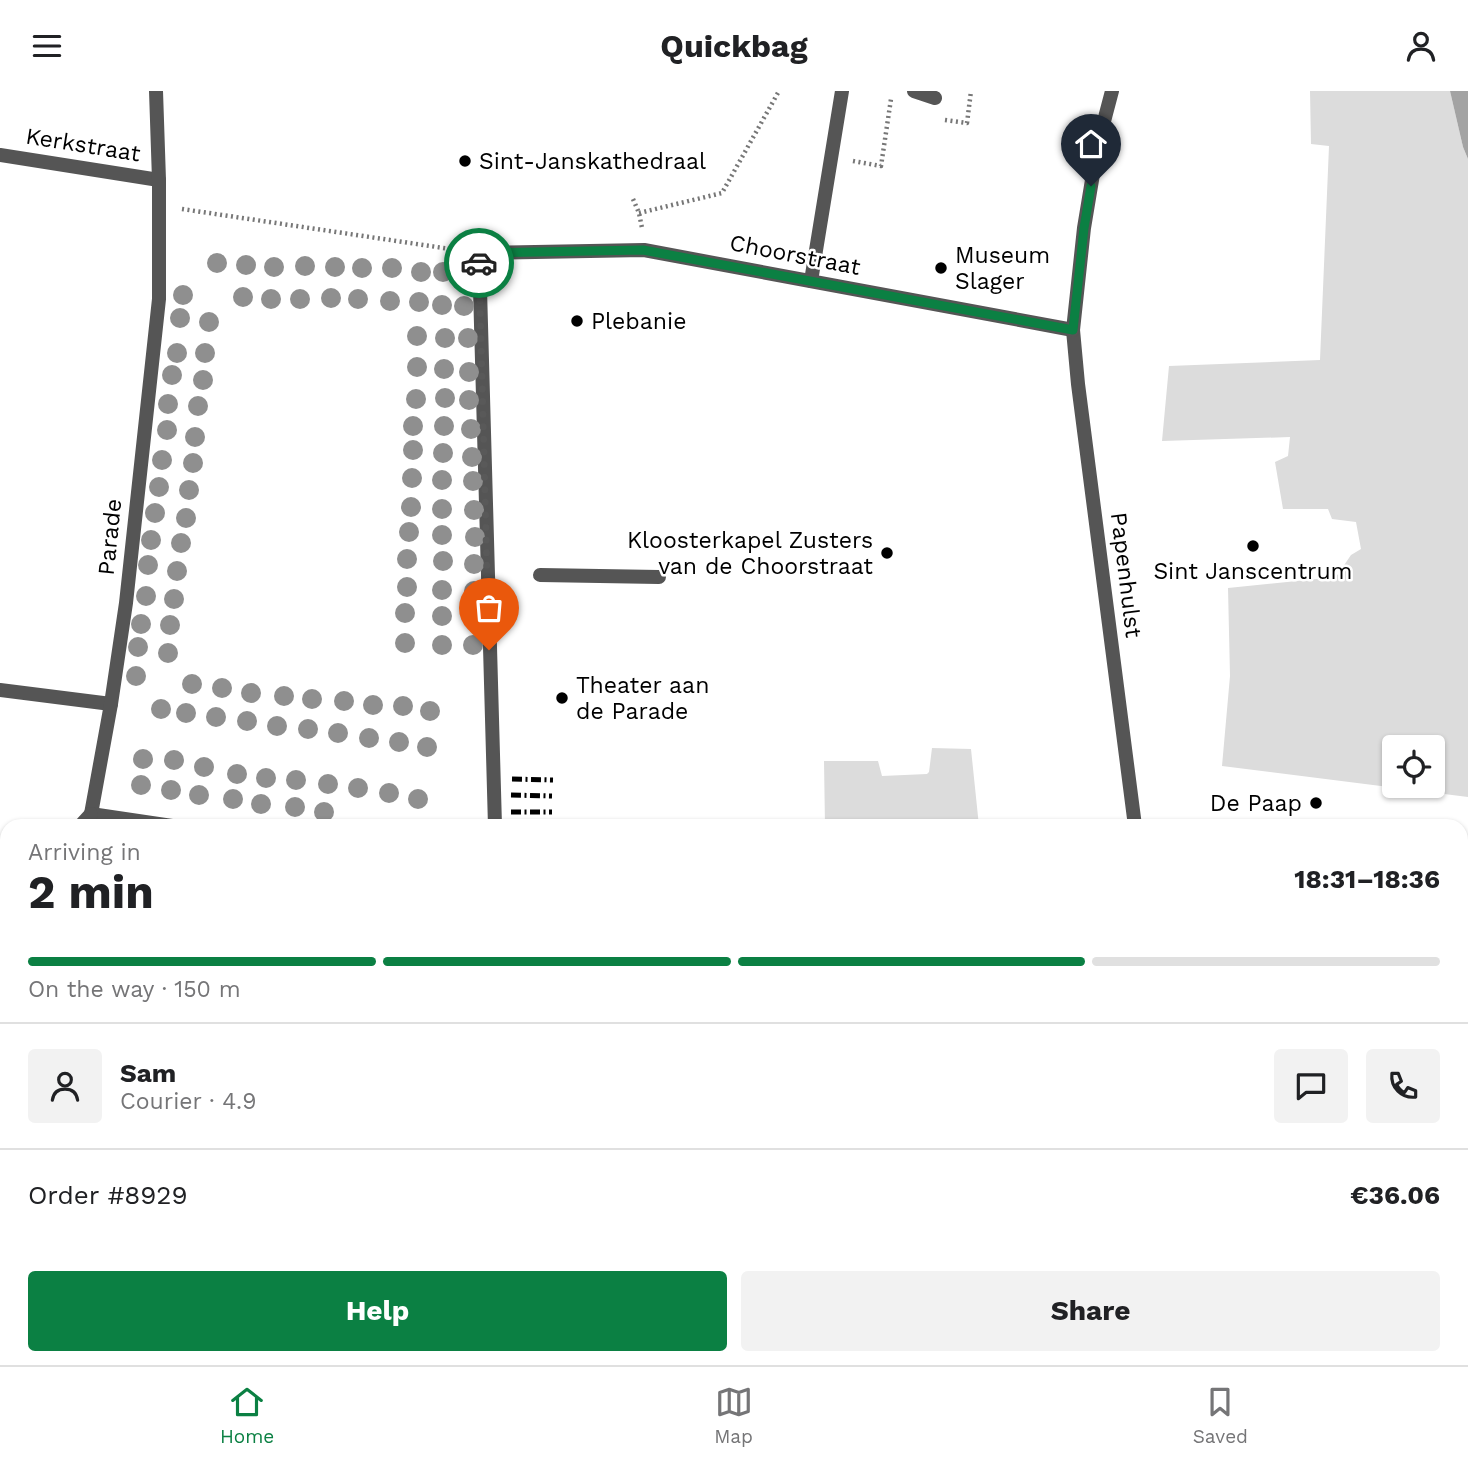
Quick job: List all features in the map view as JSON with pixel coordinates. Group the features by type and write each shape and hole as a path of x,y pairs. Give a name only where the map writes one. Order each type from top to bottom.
{"street":[{"name":"Parade","path":"91,814 126,603 159,299 156,91"},
{"path":"811,281 842,91"},
{"path":"914,91 936,98"},
{"name":"Papenhulst","path":"1112,91 1098,144 1084,228 1073,330 1134,819"},
{"name":"Kerkstraat","path":"0,155 159,180"},
{"name":"Choorstraat","path":"479,253 643,250 1073,330"},
{"path":"479,253 495,819"},
{"path":"540,575 659,577"},
{"path":"0,690 111,704"},
{"path":"86,819 91,814 125,819"}],"path":[{"path":"639,213 722,193 779,91"},
{"path":"831,158 881,166 892,91"},
{"path":"633,199 642,228"},
{"path":"159,206 479,253"}],"shaded area":[{"path":"1310,91 1450,91 1468,159 1468,797 1445,794 1445,735 1382,735 1382,786 1222,766 1230,676 1228,588 1336,577 1351,555 1361,549 1356,522 1332,519 1328,509 1283,509 1275,462 1288,456 1290,437 1162,441 1169,366 1320,360 1329,146 1311,144"},
{"path":"1450,91 1468,91 1468,159 1463,147"},
{"path":"932,748 971,749 978,819 825,819 824,761 878,761 882,776 929,772"}],"railway":[{"path":"512,779 553,780"},
{"path":"511,795 552,796"},
{"path":"511,812 552,812"}],"way so far":[{"path":"479,263 489,650"}],"place":[{"name":"Sint-Janskathedraal","path":"465,161"},
{"name":"Museum Slager","path":"941,268"},
{"name":"Plebanie","path":"577,321"},
{"name":"Sint Janscentrum","path":"1253,546"},
{"name":"Kloosterkapel Zusters van de Choorstraat","path":"887,553"},
{"name":"Theater aan de Parade","path":"562,698"},
{"name":"De Paap","path":"1316,803"}],"route":[{"path":"479,263 479,253 643,250 1073,330 1091,186"}]}
